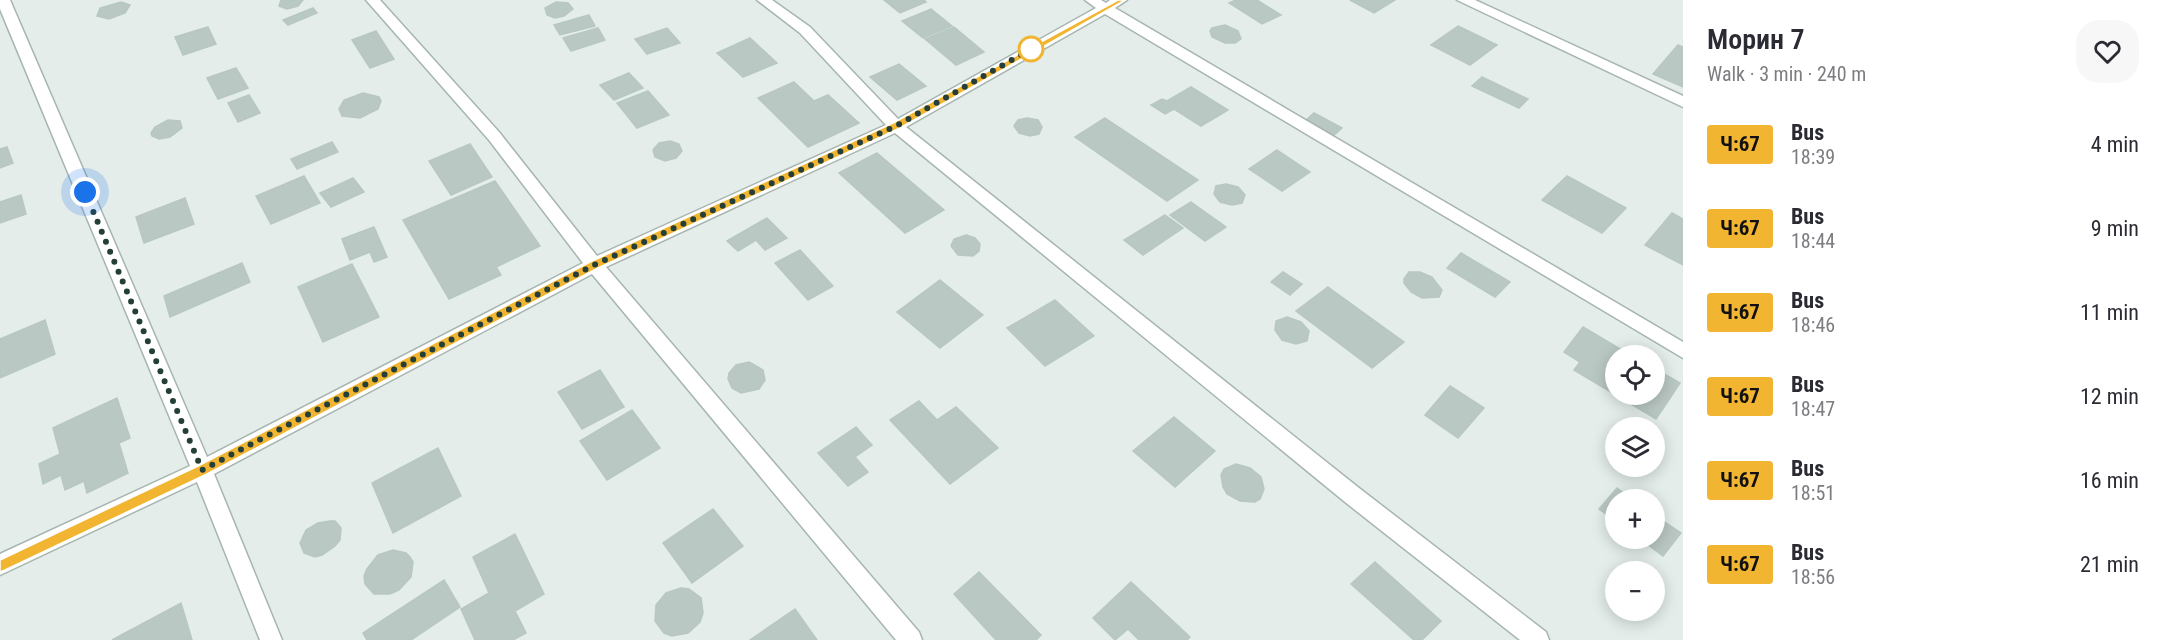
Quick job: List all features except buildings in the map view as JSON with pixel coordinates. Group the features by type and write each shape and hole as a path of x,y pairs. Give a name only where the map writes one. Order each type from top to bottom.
{"street":[{"path":"3,0 272,640"},
{"path":"373,0 494,136 594,265 910,640"},
{"path":"764,0 805,30 896,126 1352,495 1538,640"},
{"path":"1464,0 1683,102"},
{"path":"0,565 202,470 594,265 896,126 1106,3 1683,351"}],"bus line":[{"name":"Ч:67","path":"0,565 202,470 594,265 896,126 1121,0"}],"route":[{"path":"85,192 202,470 594,265 896,126 1031,49"}]}
